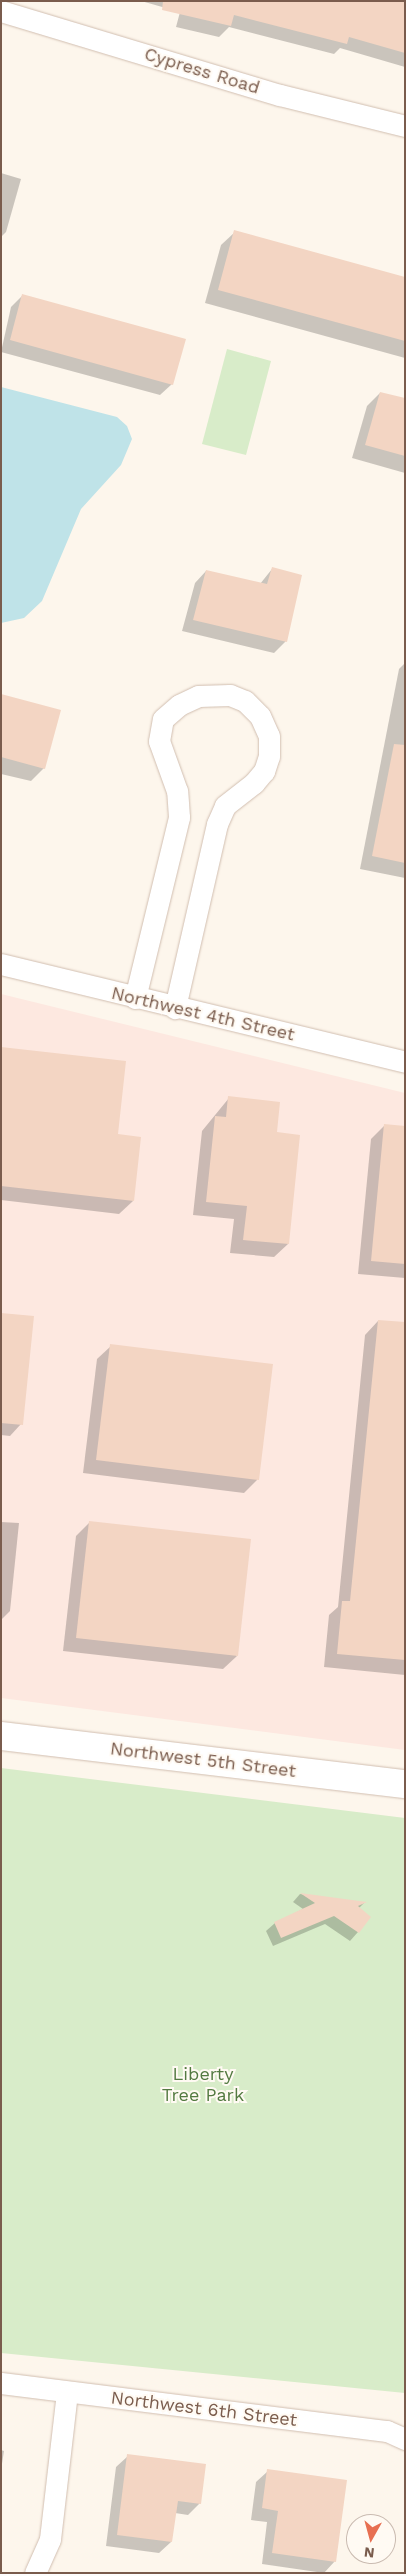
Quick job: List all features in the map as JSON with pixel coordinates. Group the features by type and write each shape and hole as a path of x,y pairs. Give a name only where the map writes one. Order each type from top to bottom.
{"street":[{"name":"Cypress Road","path":"1,11 280,95 405,126"},
{"path":"135,998 179,817 177,791 159,741 163,719 179,705 198,696 230,695 245,701 260,716 269,736 269,756 264,771 254,784 225,806 216,824 175,1008"},
{"name":"Northwest 4th Street","path":"1,964 175,1008 405,1062"},
{"name":"Northwest 5th Street","path":"1,1736 405,1784"},
{"name":"Northwest 6th Street","path":"1,2383 386,2431 405,2439"},
{"path":"35,2573 50,2539 67,2392"}],"shaded area":[{"path":"1,994 405,1093 405,1750 1,1698"}],"green space":[{"path":"227,349 271,361 246,455 202,444"},
{"name":"Liberty Tree Park","path":"1,1768 405,1818 405,2393 1,2353"}],"water":[{"path":"1,387 117,417 127,426 132,439 121,465 81,509 42,601 24,618 1,623"}],"building":[{"path":"163,1 405,1 405,53 349,37 347,44 234,15 231,26 162,10"},
{"path":"234,230 405,277 405,341 218,290"},
{"path":"22,294 186,339 173,385 10,340"},
{"path":"380,392 405,398 405,456 365,445"},
{"path":"272,567 302,575 287,642 193,620 206,570 267,584"},
{"path":"1,694 61,710 45,769 1,757"},
{"path":"394,744 405,745 405,863 372,856"},
{"path":"1,1047 126,1061 118,1134 141,1137 134,1201 1,1186"},
{"path":"228,1096 280,1102 277,1132 300,1135 289,1244 243,1240 247,1206 206,1202 215,1116 226,1117"},
{"path":"384,1124 405,1126 405,1264 371,1261"},
{"path":"1,1313 34,1316 23,1425 1,1423"},
{"path":"378,1320 405,1322 405,1660 337,1654 342,1601 350,1601"},
{"path":"110,1344 273,1364 259,1480 96,1460"},
{"path":"89,1521 251,1539 238,1656 76,1638"},
{"path":"300,1893 367,1902 358,1906 371,1917 359,1933 334,1916 281,1938 274,1922 315,1903"},
{"path":"127,2454 206,2464 201,2504 178,2501 172,2542 117,2535"},
{"path":"267,2469 347,2480 336,2562 272,2553 278,2511 262,2508"}]}
